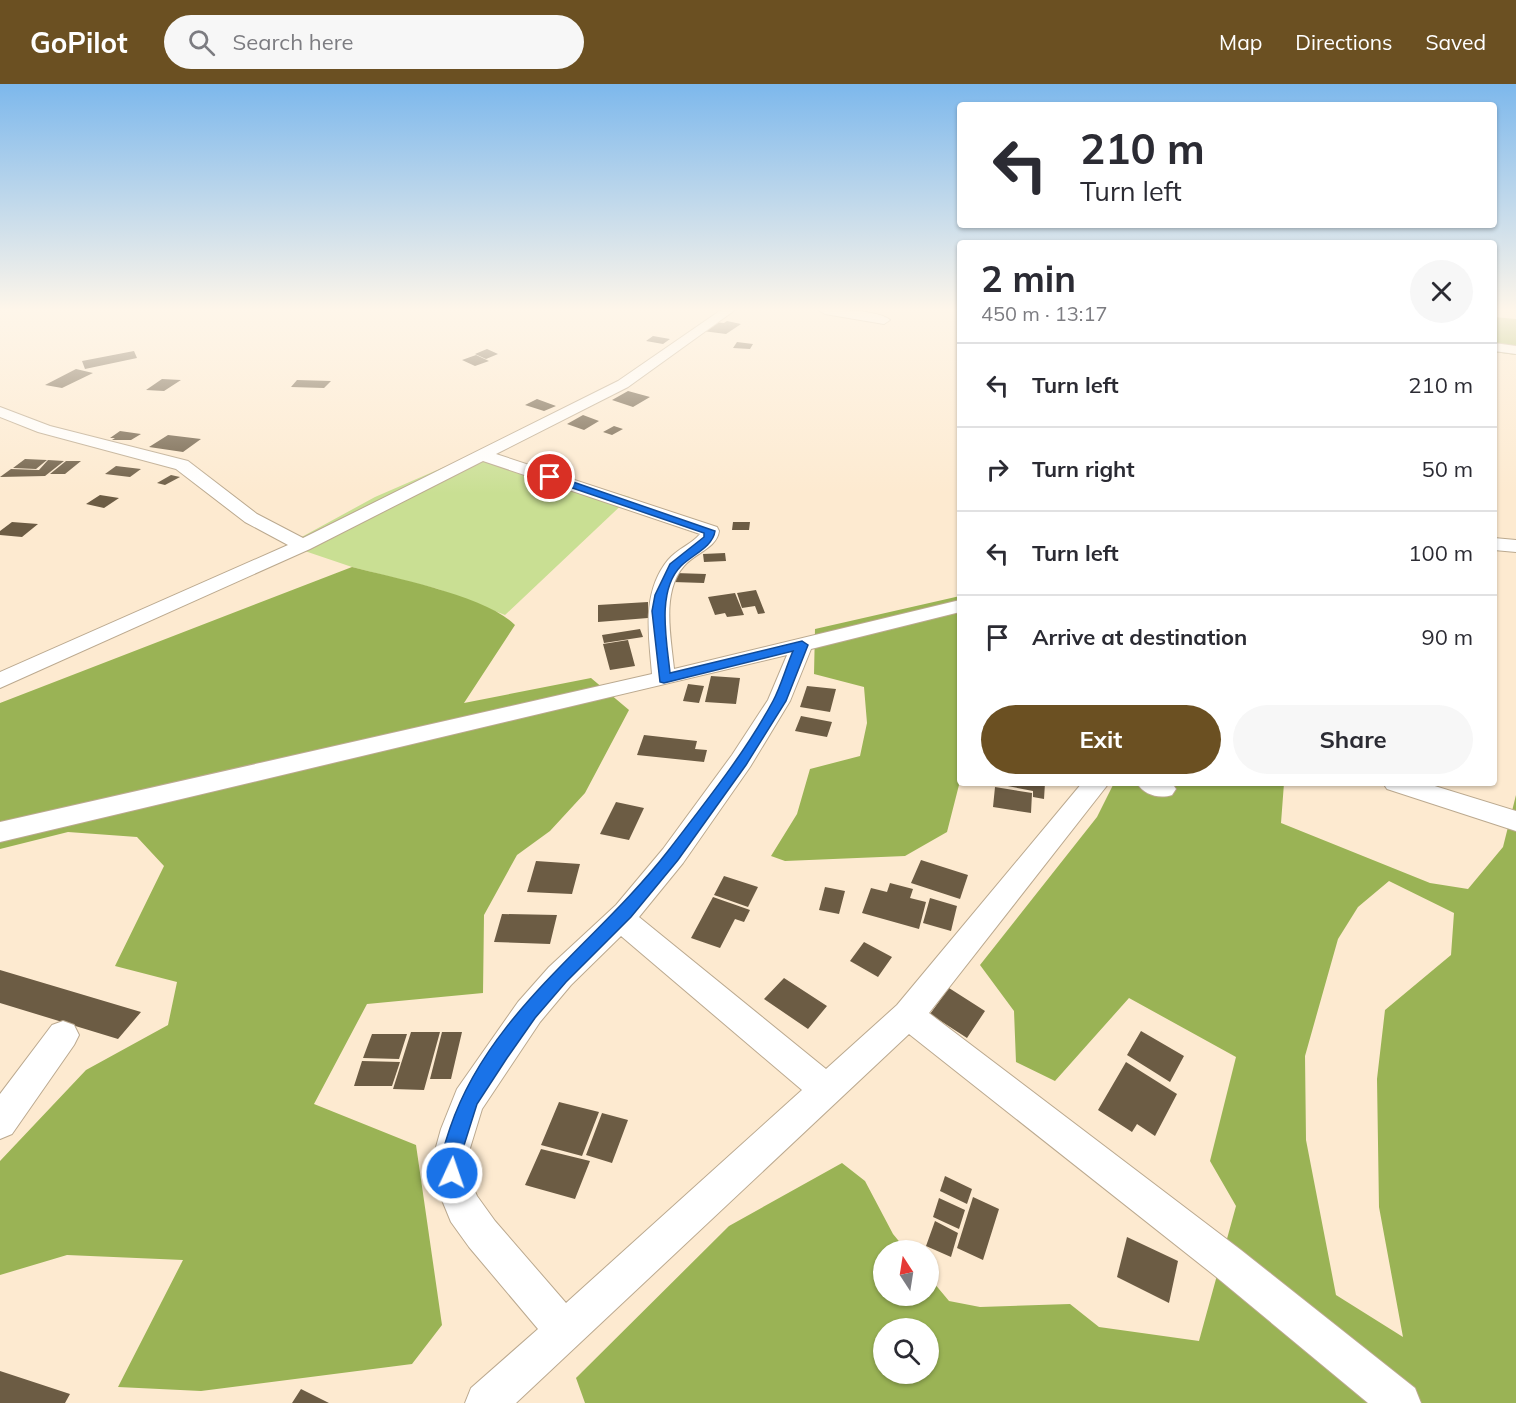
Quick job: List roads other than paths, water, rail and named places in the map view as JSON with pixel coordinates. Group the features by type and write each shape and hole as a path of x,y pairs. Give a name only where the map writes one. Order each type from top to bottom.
{"street":[{"path":"0,681 303,544 634,378 642,372"},
{"path":"3,418 182,465 251,518 303,544"},
{"path":"482,455 710,531 709,538 674,566 661,595 658,611 664,679"},
{"path":"1497,544 1516,546"},
{"path":"0,832 664,679 957,607"},
{"path":"565,1331 482,1234 464,1209 455,1188 450,1158 469,1100 529,1012 560,976 620,918 673,856 741,761 779,701 802,645"},
{"path":"486,1403 909,1015 1094,786"},
{"path":"1405,786 1516,821"},
{"path":"620,918 827,1090"},
{"path":"909,1015 1228,1263 1400,1403"},
{"path":"0,1122 63,1035"}]}
